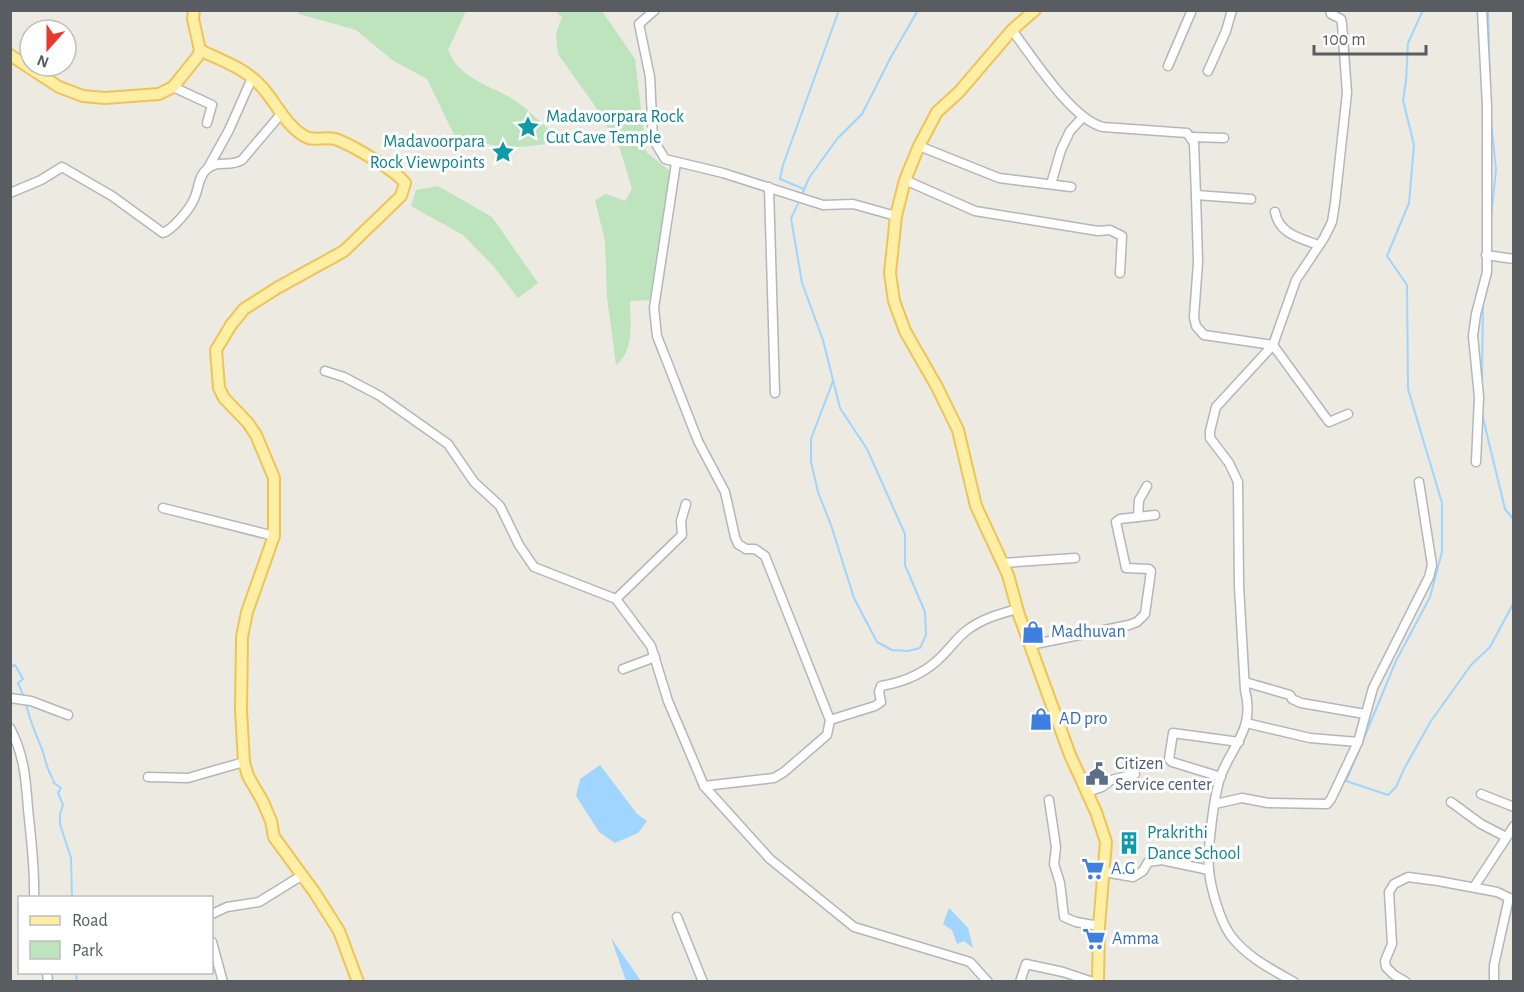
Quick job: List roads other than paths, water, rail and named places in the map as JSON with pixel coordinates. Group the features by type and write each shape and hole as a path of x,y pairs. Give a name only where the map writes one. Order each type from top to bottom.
{"main road":[{"path":"11,57 59,87 83,96 105,98 159,94 173,87 198,56 200,50 194,10"},
{"path":"1035,10 1012,30 959,92 937,112 919,146 905,180 896,216 890,273 894,300 905,331 958,430 976,506 1003,563 1017,609 1070,755 1106,842 1096,981"},
{"path":"200,50 252,78 260,85 281,114 306,137 316,140 325,138 335,140 389,169 405,183 401,196 344,251 244,309 216,350 219,388 224,398 248,423 271,466 274,478 274,536 248,612 242,637 241,711 244,762 248,776 271,820 274,837 339,931 358,981"}],"street":[{"path":"655,10 639,24 650,77 653,139 665,159 723,173 823,205 854,204 896,216"},
{"path":"1168,66 1192,10"},
{"path":"1208,71 1226,31 1232,10"},
{"path":"1294,981 1258,962 1230,935 1217,905 1209,870 1215,804 1221,777 1239,742 1249,706 1245,682 1239,586 1238,482 1229,463 1210,438 1210,431 1216,407 1273,345 1296,280 1332,222 1347,93 1342,24 1341,20 1330,14 1330,10"},
{"path":"1476,462 1479,398 1473,336 1486,272 1487,106 1482,10"},
{"path":"1012,30 1048,79 1083,117 1097,126 1187,133 1194,143 1198,262 1194,317 1196,326 1203,335 1273,345 1329,422 1348,414"},
{"path":"10,193 41,180 62,167 112,196 163,233 170,230 194,199 202,174 230,129 252,78"},
{"path":"173,87 212,105 207,123"},
{"path":"207,168 219,163 234,165 242,160 281,114"},
{"path":"1051,184 1065,141 1070,131 1083,117"},
{"path":"1191,138 1224,138"},
{"path":"919,146 999,177 1071,187"},
{"path":"676,163 654,308 657,336 698,441 725,492 738,544 746,549 755,549 765,556 830,720 827,735 774,778 704,786"},
{"path":"905,180 975,212 1098,231 1110,230 1122,236 1120,273"},
{"path":"769,187 775,393"},
{"path":"1196,195 1251,199"},
{"path":"1275,212 1277,220 1288,233 1318,245"},
{"path":"1486,255 1514,259"},
{"path":"325,371 344,377 380,396 448,444 474,483 500,506 519,545 534,567 616,599 651,646 668,701 704,786 770,859 854,927 970,962 987,981"},
{"path":"1215,804 1242,798 1268,803 1327,804 1331,800 1358,742 1373,688 1430,577 1432,565 1419,482"},
{"path":"1138,517 1139,500 1147,486"},
{"path":"616,599 682,535 681,521 686,504"},
{"path":"164,508 274,536"},
{"path":"1030,645 1129,625 1137,622 1145,614 1151,572 1149,569 1126,568 1116,524 1118,520 1155,515"},
{"path":"1003,563 1075,558"},
{"path":"830,720 875,706 881,702 879,692 881,686 913,677 926,670 966,631 989,617 1017,609"},
{"path":"623,669 655,657"},
{"path":"1245,682 1290,695 1292,699 1301,703 1365,714"},
{"path":"10,698 31,700 68,715"},
{"path":"1246,723 1310,738 1358,742"},
{"path":"10,728 25,767 33,839 34,896"},
{"path":"1221,777 1172,762 1169,759 1169,753 1173,733 1239,742"},
{"path":"148,777 188,778 244,762"},
{"path":"1087,792 1102,787 1111,780 1135,774"},
{"path":"1481,794 1514,807"},
{"path":"1048,800 1056,847 1054,864 1060,883 1064,917 1076,922 1099,926"},
{"path":"1451,802 1481,824 1506,837"},
{"path":"1474,887 1514,826"},
{"path":"1104,872 1133,877 1143,871 1148,862 1162,860 1209,870"},
{"path":"213,914 227,907 259,902 301,876"},
{"path":"1406,981 1386,968 1385,961 1392,944 1389,892 1394,885 1408,877 1474,887 1497,892 1511,899 1494,964 1494,981"},
{"path":"677,917 703,981"},
{"path":"213,945 224,981"},
{"path":"1020,981 1026,963 1096,981"}],"water":[{"path":"600,765 637,814 647,821 638,833 615,843 599,832 576,796 580,779"},
{"path":"949,908 968,928 973,948 964,941 957,944 952,930 943,924"},
{"path":"611,938 641,981 626,981"}],"waterway":[{"path":"804,189 780,179 839,10"},
{"path":"803,192 809,178 837,139 862,114 918,10"},
{"path":"1362,743 1396,661 1430,597 1442,552 1442,503 1408,389 1407,285 1387,256 1409,203 1414,145 1403,100 1408,43 1423,10"},
{"path":"1488,10 1490,86"},
{"path":"1491,121 1496,170 1491,217"},
{"path":"798,204 791,218 802,283 823,340 840,408 867,449 905,534 905,565 925,612 926,635 920,648 908,651 892,650 877,642 854,598 818,492 811,462 811,439 833,381"},
{"path":"1482,385 1483,300"},
{"path":"1482,414 1505,509 1514,520"},
{"path":"1360,748 1346,781 1388,795 1396,787 1431,721 1471,665 1490,647 1514,602"},
{"path":"10,667 15,665 23,679 18,683 24,697"},
{"path":"26,703 53,779"},
{"path":"54,781 61,788 58,793 63,805 60,824 71,858 72,896"},
{"path":"76,974 77,982"}],"place":[{"name":"Madavoorpara Rock Cut Cave Temple","path":"528,127"},
{"name":"Madavoorpara Rock Viewpoints","path":"503,152"},
{"name":"Madhuvan","path":"1033,632"},
{"name":"AD pro","path":"1041,719"},
{"name":"Citizen Service center","path":"1097,774"},
{"name":"Prakrithi Dance School","path":"1129,843"},
{"name":"A.G","path":"1093,869"},
{"name":"Amma","path":"1094,939"}]}
